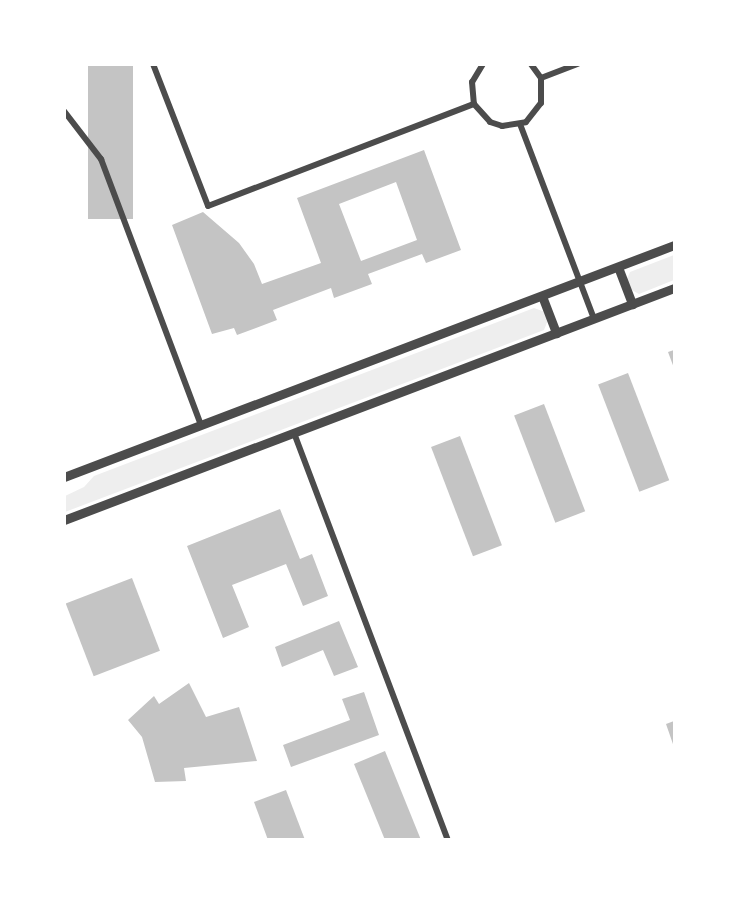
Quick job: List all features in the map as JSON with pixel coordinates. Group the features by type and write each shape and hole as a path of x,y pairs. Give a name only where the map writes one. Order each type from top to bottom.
{"street":[{"path":"153,64 208,207 474,104"},
{"path":"483,64 472,82 474,104 490,122 502,126 520,124 535,114 541,103 541,78 531,64"},
{"path":"541,78 577,64"},
{"path":"64,111 101,159 201,425"},
{"path":"520,124 594,319"},
{"path":"64,477 675,245"},
{"path":"618,267 632,304"},
{"path":"64,520 675,288"},
{"path":"542,296 556,333"},
{"path":"294,433 448,840"}],"shaded area":[{"path":"674,255 674,280 639,294 630,289 626,281 630,272"},
{"path":"534,308 545,312 548,320 544,330 65,512 65,496 84,487 94,476"}],"building":[{"path":"88,64 133,64 133,219 88,219"},
{"path":"424,150 461,250 426,263 422,254 368,274 372,284 334,298 331,288 273,310 277,320 237,335 234,328 212,334 172,225 203,212 239,243 254,264 262,284 321,263 297,198","holes":["396,182 417,240 361,261 339,204"]},
{"path":"674,350 674,368 668,352"},
{"path":"628,373 669,480 639,492 598,384"},
{"path":"544,404 585,511 555,523 514,415"},
{"path":"460,436 502,545 473,556 431,447"},
{"path":"280,509 300,559 312,554 328,596 303,606 286,564 232,585 249,627 223,638 187,546"},
{"path":"132,578 160,651 94,676 66,603"},
{"path":"339,621 358,667 334,676 323,650 282,667 275,647"},
{"path":"189,683 206,717 239,707 257,761 184,768 186,781 155,782 142,737 128,720 154,696 159,704"},
{"path":"364,692 379,735 291,767 283,745 350,720 342,699"},
{"path":"674,721 674,747 666,724"},
{"path":"385,751 421,840 385,840 354,764"},
{"path":"286,790 305,840 268,840 254,802"}]}
